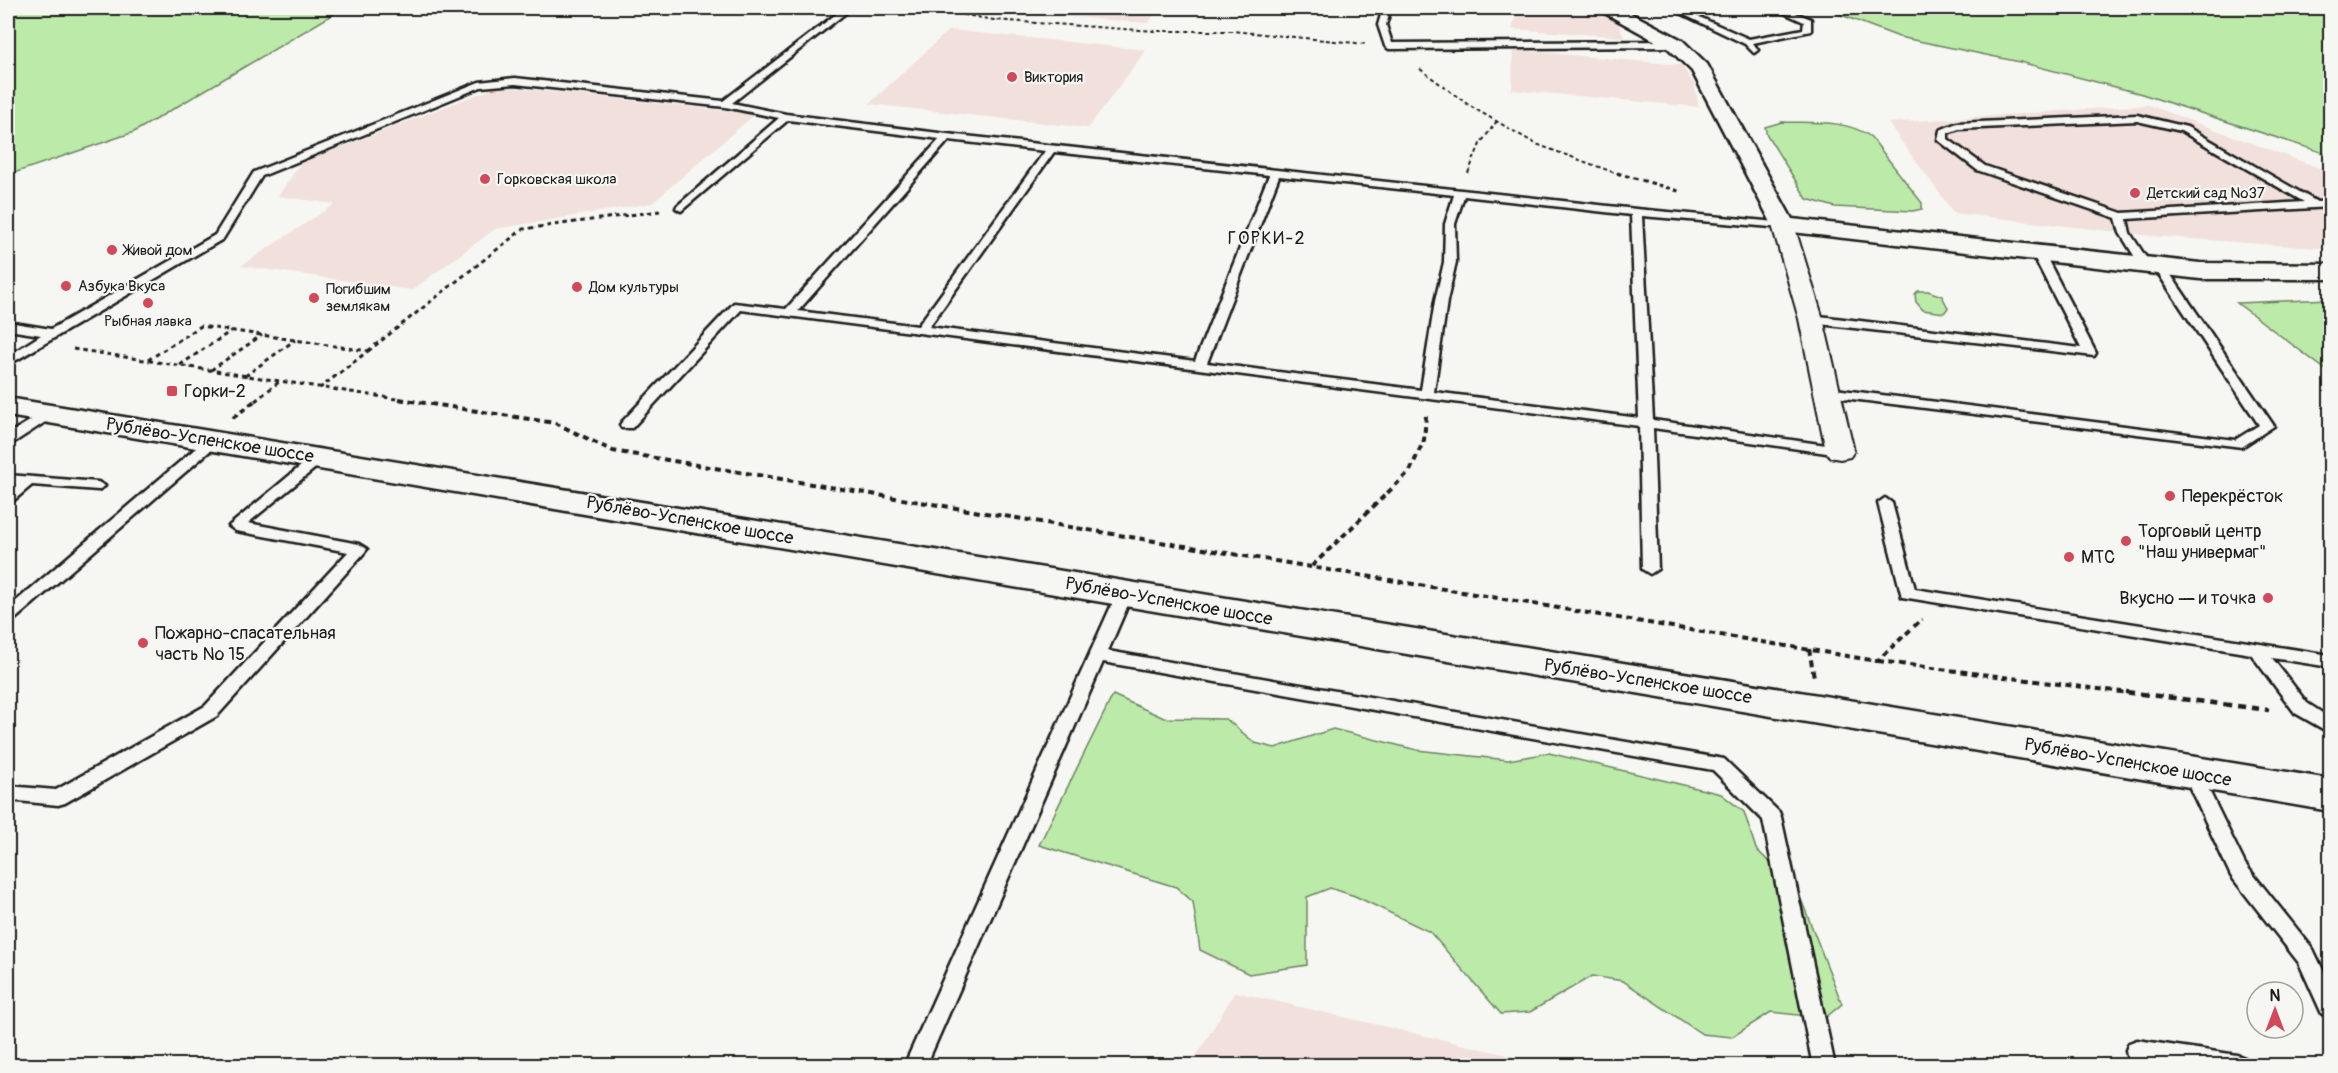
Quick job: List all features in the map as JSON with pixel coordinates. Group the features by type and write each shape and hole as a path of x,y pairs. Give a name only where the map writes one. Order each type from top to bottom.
{"main road":[{"path":"1609,8 1675,44 1690,55 1708,79 1783,225 2221,272 2331,272"},
{"name":"Рублёво-Успенское шоссе","path":"17,416 223,430 319,458 2331,795"}],"street":[{"path":"1783,225 1811,319 1840,451"}],"lane":[{"path":"725,104 848,8"},
{"path":"1388,8 1382,25 1389,46 1675,44"},
{"path":"1674,8 1751,46 1807,31 1808,21 1777,8"},
{"path":"8,362 53,333 219,237 258,174 479,85 515,81 725,104 786,117 947,137 1636,212 1783,225"},
{"path":"681,208 786,117"},
{"path":"2314,204 2184,129 2137,118 1957,126 1943,132 1943,140 1982,168 2121,216 2331,204"},
{"path":"789,313 947,137"},
{"path":"921,330 1051,148"},
{"path":"1200,365 1275,173"},
{"path":"1427,395 1441,301 1450,262 1450,224 1460,193"},
{"path":"1636,212 1650,569"},
{"path":"1827,392 2237,444 2267,426 2152,266 2125,233 2121,216"},
{"path":"1811,319 2090,353 2038,253"},
{"path":"627,425 738,306 1646,423 1840,451"},
{"path":"8,326 53,333"},
{"path":"8,616 223,430"},
{"path":"8,793 58,798 210,711 358,549 236,526 319,458"},
{"path":"8,478 98,486"},
{"path":"8,498 30,480"},
{"path":"1885,503 1908,593 2331,661"},
{"path":"915,1065 1125,593"},
{"path":"2257,650 2301,708 2331,726"},
{"path":"1097,655 1718,764 1772,817 1824,1065"},
{"path":"2192,773 2238,870 2306,956 2331,1007"},
{"path":"2140,1065 2137,1050 2237,1065"}],"path":[{"path":"951,8 960,14 994,20 1154,31 1177,29 1227,32 1389,46 1470,105 1536,144 1633,179 1689,194"},
{"path":"1460,193 1480,144 1497,121"},
{"path":"320,388 523,229 681,208"},
{"path":"148,361 201,326 368,351"},
{"path":"180,366 232,331"},
{"path":"211,371 262,335"},
{"path":"244,376 295,340"},
{"path":"37,343 555,423 614,451 1877,661 2315,717"},
{"path":"223,430 236,413 280,382"},
{"path":"1312,566 1410,471 1424,440 1427,395"},
{"path":"1877,661 1943,599"},
{"path":"1809,649 1815,684"}],"shaded area":[{"path":"964,8 1159,8 1148,23"},
{"path":"1519,8 1591,8 1617,21 1624,37 1512,29"},
{"name":"Виктория","path":"949,30 1146,50 1088,128 869,104"},
{"path":"1513,50 1681,65 1694,84 1699,107 1512,90"},
{"name":"Горковская школа","path":"499,86 755,114 652,203 495,229 412,290 241,266 335,204 278,196 301,163"},
{"name":"Детский сад №37","path":"2148,105 2330,172 2330,249 2153,236 1954,213 1888,123"},
{"path":"1235,992 1551,1065 1191,1065"}],"green space":[{"path":"8,8 344,8 134,132 8,175"},
{"path":"1823,8 2330,8 2330,155 2142,94 2020,62 1899,37"},
{"path":"1782,122 1817,122 1840,125 1851,127 1871,137 1922,203 1922,209 1913,211 1835,207 1807,199 1767,135 1765,127"},
{"path":"1918,291 1928,291 1942,296 1948,308 1944,313 1923,310 1916,302 1915,294"},
{"path":"2330,299 2330,373 2237,303 2238,303"},
{"path":"1113,695 1164,718 1226,719 1255,743 1275,748 1333,729 1417,750 1508,760 1549,753 1721,794 1744,812 1756,849 1797,889 1842,1004 1825,1018 1771,1012 1732,1037 1702,1034 1623,981 1592,976 1530,1012 1501,1014 1430,932 1355,896 1330,888 1307,897 1307,965 1249,974 1200,950 1193,902 1176,887 1039,845"}],"place":[{"name":"Виктория","path":"1012,77"},
{"name":"Горковская школа","path":"485,179"},
{"name":"Детский сад №37","path":"2135,193"},
{"name":"Живой дом","path":"112,250"},
{"name":"Азбука Вкуса","path":"66,286"},
{"name":"Дом культуры","path":"577,287"},
{"name":"Погибшим землякам","path":"314,298"},
{"name":"Рыбная лавка","path":"148,303"},
{"name":"Горки-2","path":"172,391"},
{"name":"Перекрёсток","path":"2170,496"},
{"name":"Торговый центр \"Наш универмаг\"","path":"2126,541"},
{"name":"МТС","path":"2069,557"},
{"name":"Вкусно — и точка","path":"2268,598"},
{"name":"Пожарно-спасательная часть № 15","path":"143,643"}],"district":[{"name":"ГОРКИ-2","path":"1267,238"}]}
